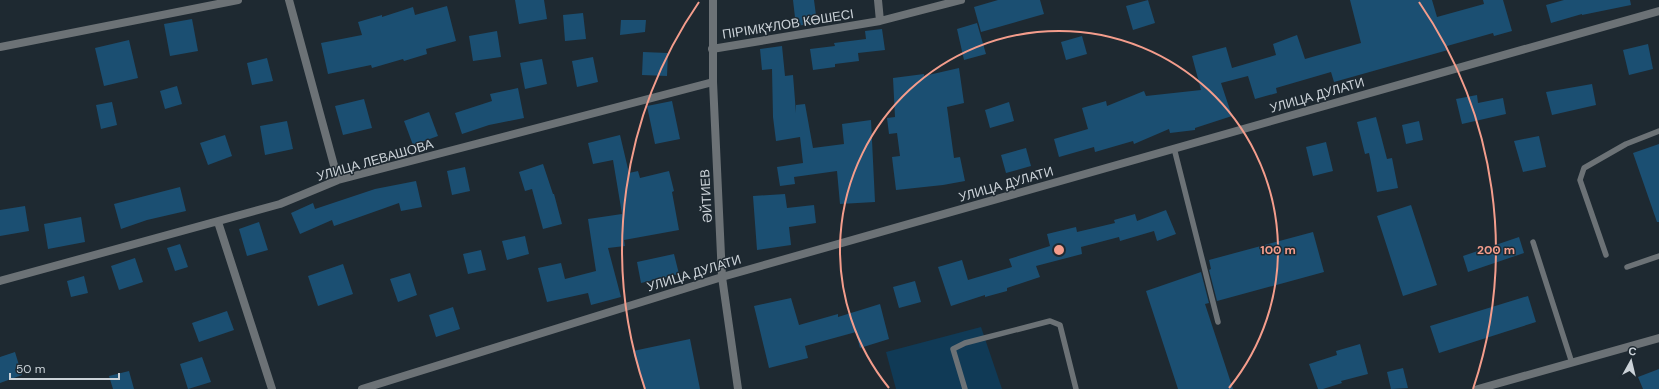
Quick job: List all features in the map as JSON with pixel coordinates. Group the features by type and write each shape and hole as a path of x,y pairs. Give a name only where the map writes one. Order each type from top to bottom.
{"street":[{"path":"0,47 238,0"},
{"path":"289,0 338,180"},
{"name":"ӘЙТИЕВ","path":"713,0 713,82 722,276 738,389"},
{"path":"878,0 880,21"},
{"name":"ПІРІМҚҰЛОВ КӨШЕСІ","path":"712,49 880,21 961,0"},
{"name":"УЛИЦА ДУЛАТИ","path":"362,389 722,276 1659,11"},
{"name":"УЛИЦА ЛЕВАШОВА","path":"0,281 280,204 338,180 713,82"},
{"path":"218,222 272,389"},
{"path":"1478,389 1659,338"}],"lane":[{"path":"1606,255 1580,180 1584,168 1626,144 1659,131"},
{"path":"1174,148 1218,322"},
{"path":"1533,242 1572,363"},
{"path":"1627,267 1659,256"},
{"path":"965,389 953,349 965,343 1050,321 1060,325 1076,389"}],"shaded area":[{"path":"981,327 1002,389 896,389 886,352"}],"building":[{"path":"515,0 544,0 547,19 519,24"},
{"path":"793,0 814,0 817,23 796,26"},
{"path":"998,0 1040,0 1044,14 981,32 974,7"},
{"path":"1148,0 1155,23 1133,30 1126,6"},
{"path":"1350,0 1432,0 1437,17 1484,4 1483,0 1503,0 1512,31 1494,36 1493,33 1447,46 1448,50 1334,82 1331,72 1276,88 1277,93 1255,99 1248,76 1221,83 1232,116 1195,128 1195,130 1170,133 1169,129 1134,144 1133,141 1095,152 1094,147 1059,157 1054,139 1088,129 1082,108 1106,101 1107,106 1144,91 1146,96 1201,90 1192,56 1226,47 1232,68 1276,55 1273,44 1297,35 1305,59 1361,43"},
{"path":"1564,0 1630,0 1631,5 1582,14 1551,23 1546,5"},
{"path":"447,6 456,41 426,49 427,54 404,61 403,59 372,68 371,65 328,74 321,43 362,35 358,22 382,15 382,17 413,7 415,15"},
{"path":"583,13 586,39 565,41 563,15"},
{"path":"192,19 198,51 170,56 164,24"},
{"path":"621,20 646,20 645,32 620,35"},
{"path":"977,23 986,54 964,60 957,29"},
{"path":"882,29 885,50 858,53 859,61 835,64 835,67 813,70 810,49 835,46 834,43 866,39 865,31"},
{"path":"497,31 501,57 473,61 469,36"},
{"path":"1082,36 1087,54 1066,60 1061,42"},
{"path":"129,40 138,78 104,86 95,48"},
{"path":"1648,44 1653,69 1629,75 1623,50"},
{"path":"782,46 785,76 793,75 796,113 796,105 805,104 813,148 844,144 842,124 871,120 875,202 840,204 837,171 794,177 795,184 780,186 777,167 803,163 800,137 776,141 773,117 772,69 762,70 760,49"},
{"path":"643,52 668,53 667,76 642,75"},
{"path":"593,57 598,82 577,87 572,61"},
{"path":"267,58 273,81 252,85 247,63"},
{"path":"542,59 547,84 525,89 520,63"},
{"path":"959,68 964,103 947,107 954,158 960,157 965,181 896,190 892,157 900,156 897,133 889,134 887,118 895,117 893,78 924,74 924,76"},
{"path":"1592,84 1596,105 1552,115 1546,92"},
{"path":"177,86 182,104 165,109 160,91"},
{"path":"518,88 524,118 489,125 462,134 455,113 492,101 490,94"},
{"path":"1477,95 1478,103 1503,98 1506,114 1462,124 1456,99"},
{"path":"364,99 372,128 343,135 335,106"},
{"path":"672,101 680,139 655,144 647,106"},
{"path":"112,102 117,125 101,129 96,105"},
{"path":"1009,102 1014,121 990,128 985,110"},
{"path":"429,112 438,136 413,145 404,121"},
{"path":"1376,117 1387,159 1392,158 1398,188 1377,192 1369,153 1365,154 1357,122"},
{"path":"287,121 293,149 265,155 260,126"},
{"path":"1419,121 1423,140 1406,144 1402,125"},
{"path":"225,135 232,156 208,165 200,143"},
{"path":"620,135 629,173 638,171 640,178 669,171 674,191 672,192 679,230 624,240 625,246 608,248 621,297 591,305 588,293 547,302 538,268 561,263 565,279 596,271 588,219 622,214 613,160 593,164 588,143"},
{"path":"1539,136 1546,167 1523,172 1514,141"},
{"path":"1326,142 1333,171 1313,176 1306,147"},
{"path":"1659,144 1659,222 1657,222 1633,153"},
{"path":"1026,148 1031,166 1006,173 1001,155"},
{"path":"543,164 554,194 562,224 543,229 532,189 525,191 519,172"},
{"path":"465,167 470,191 452,195 447,171"},
{"path":"416,181 422,207 401,211 399,203 334,226 332,220 300,234 291,213 313,203 315,209 375,189"},
{"path":"180,187 186,211 147,220 121,229 114,204"},
{"path":"785,194 787,208 814,205 816,223 789,227 791,245 757,250 753,196"},
{"path":"1411,205 1437,285 1403,296 1377,216"},
{"path":"25,206 29,231 0,236 0,210"},
{"path":"1166,210 1176,234 1157,241 1154,231 1120,241 1119,237 1081,247 1082,254 1036,266 1040,277 1007,288 1007,291 985,297 985,295 951,306 938,267 962,260 968,280 1012,267 1009,259 1050,246 1047,234 1076,227 1077,232 1115,223 1114,220 1135,214 1137,221"},
{"path":"81,217 85,242 48,249 44,224"},
{"path":"259,222 268,250 247,256 239,229"},
{"path":"1313,232 1324,272 1217,301 1209,270 1211,269 1209,260"},
{"path":"525,236 529,254 507,260 502,241"},
{"path":"1519,237 1524,253 1468,272 1463,256"},
{"path":"180,244 188,267 175,271 167,248"},
{"path":"481,250 486,270 468,274 463,254"},
{"path":"674,254 679,274 641,283 637,262"},
{"path":"135,258 143,282 119,290 111,266"},
{"path":"343,264 353,294 318,306 308,276"},
{"path":"1201,272 1209,303 1205,304 1233,389 1178,389 1146,291"},
{"path":"410,273 417,295 398,302 390,279"},
{"path":"84,276 88,293 71,297 67,281"},
{"path":"915,281 921,302 899,308 893,287"},
{"path":"1528,296 1536,322 1439,353 1430,326"},
{"path":"791,298 799,325 838,314 838,317 880,304 889,339 860,348 856,332 805,346 808,358 769,368 754,306"},
{"path":"453,307 460,329 436,337 429,315"},
{"path":"227,311 234,330 199,342 192,323"},
{"path":"690,339 700,389 644,389 633,351"},
{"path":"1360,344 1368,374 1341,381 1342,383 1323,389 1318,389 1309,364 1337,355 1336,351"},
{"path":"15,352 22,375 0,383 0,357"},
{"path":"202,357 211,382 188,389 180,364"},
{"path":"1403,368 1408,388 1391,389 1387,372"},
{"path":"1659,369 1659,389 1643,389 1638,377"},
{"path":"129,371 134,389 113,389 109,376"}]}
